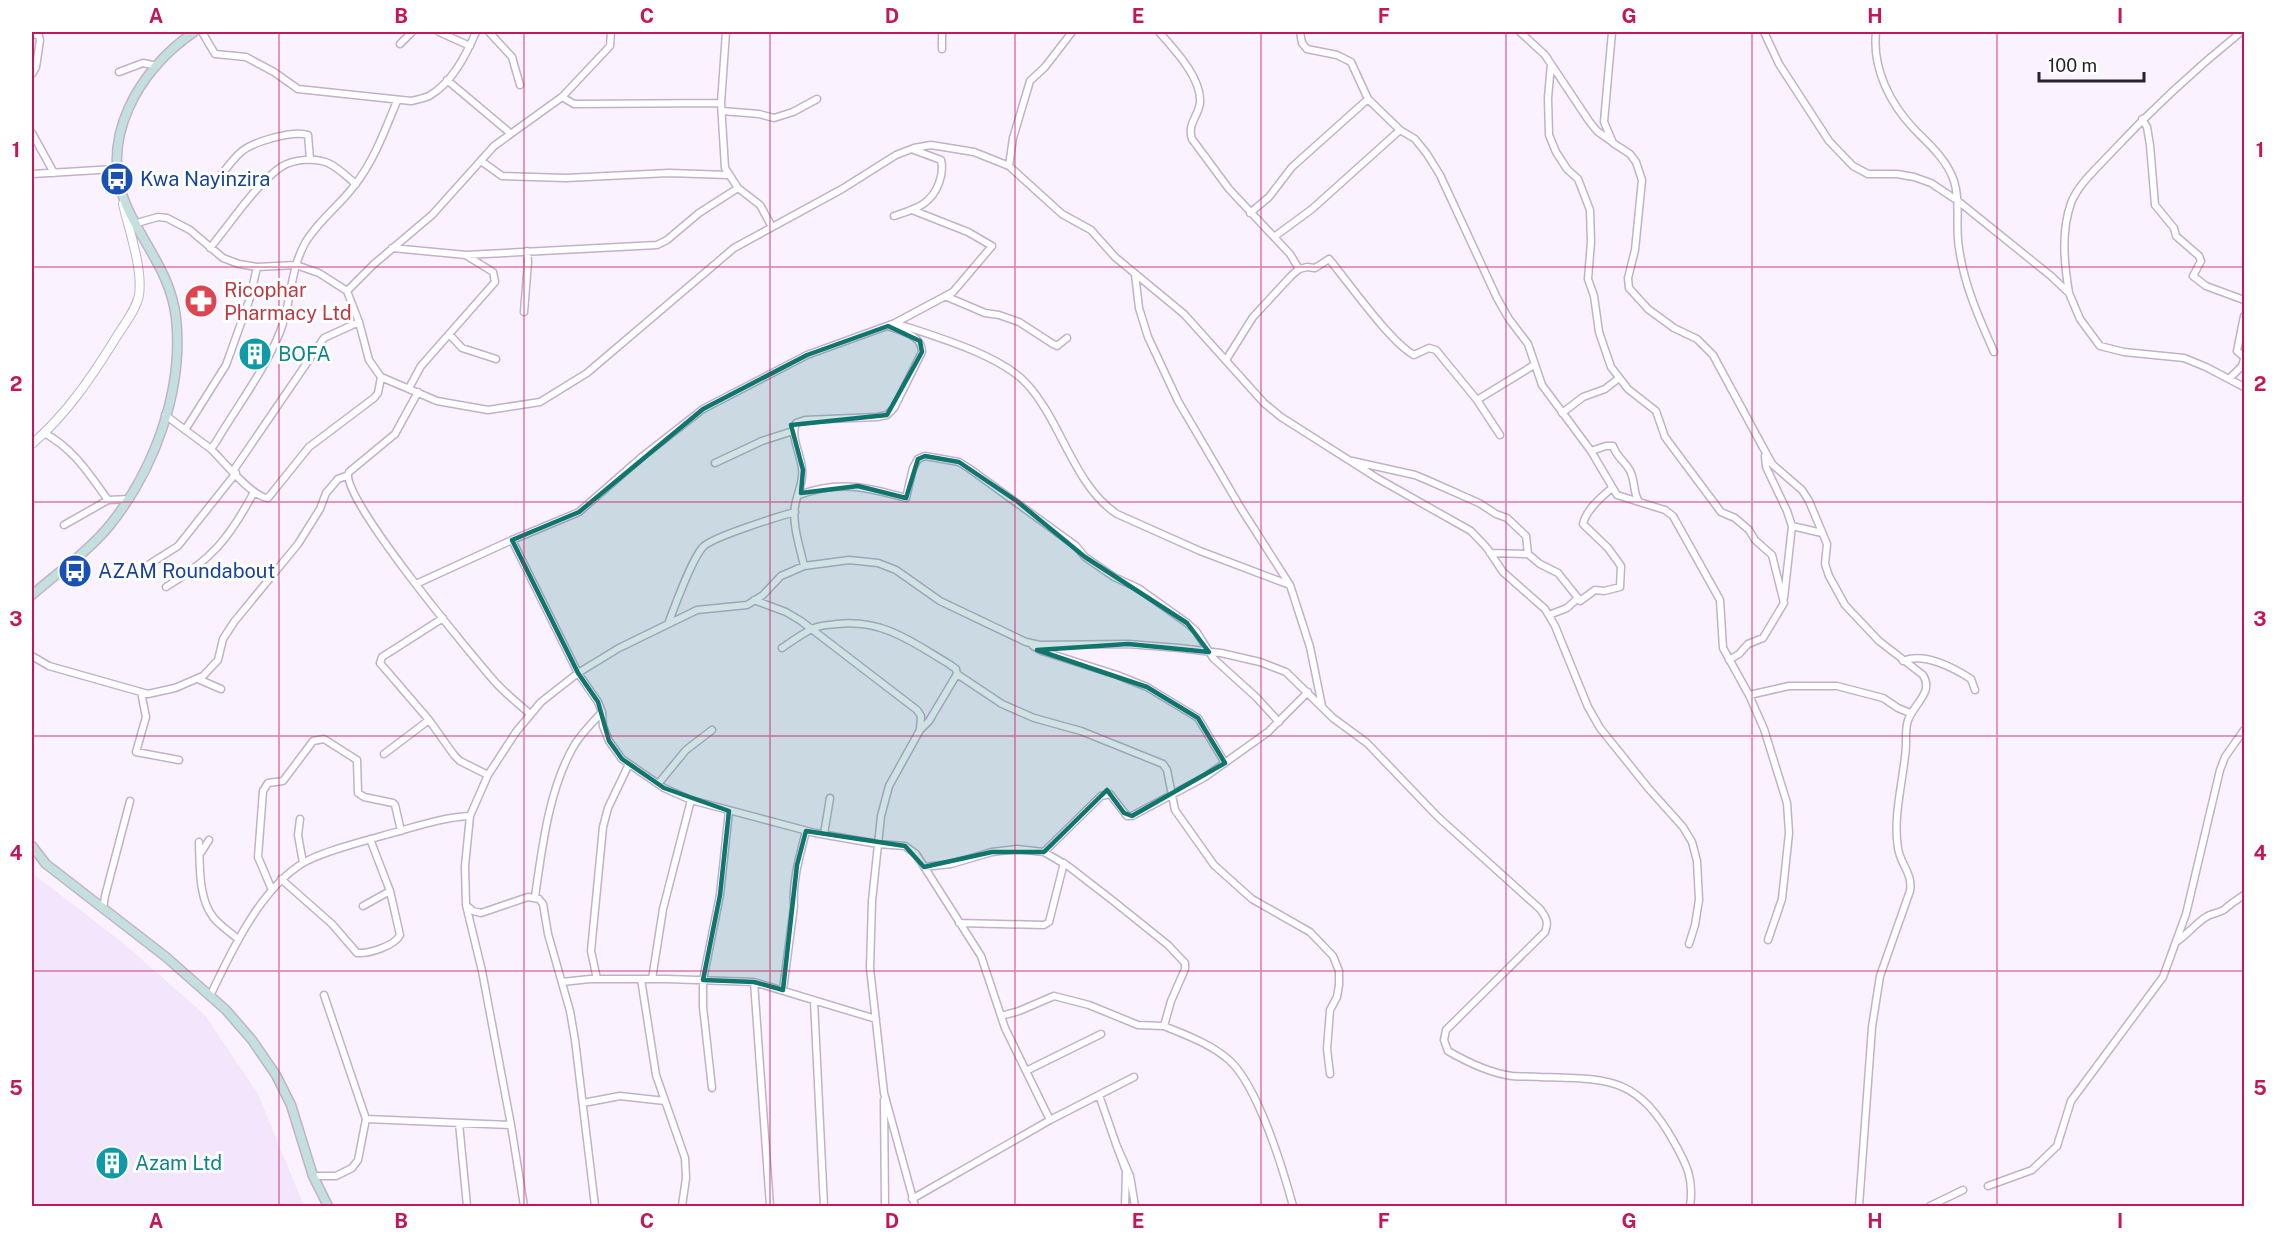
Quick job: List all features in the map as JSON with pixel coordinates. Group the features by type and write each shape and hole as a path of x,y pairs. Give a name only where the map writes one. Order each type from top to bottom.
{"main road":[{"path":"32,597 40,587 109,526 130,498 146,467 165,415 176,363 176,318 167,283 120,191 115,169 116,143 124,120 144,81 180,41 192,32"},
{"path":"32,846 46,864 166,957 226,1010 252,1040 276,1075 291,1105 313,1176 328,1206"}],"street":[{"path":"202,32 215,54 246,57 298,89 349,93 397,101 411,101 429,96 447,80 470,46 476,32"},
{"path":"400,44 412,32"},
{"path":"439,32 470,46"},
{"path":"489,32 512,57 520,85"},
{"path":"347,291 392,248 432,215 494,146 562,97 610,46 611,32"},
{"path":"726,32 721,102 725,168 728,176 738,188 760,205 772,227"},
{"path":"942,32 942,50"},
{"path":"1009,166 1013,138 1030,81 1045,68 1072,32"},
{"path":"1159,32 1187,65 1198,92 1200,104 1189,132 1192,139 1229,189 1290,254 1299,269"},
{"path":"1300,32 1302,43 1307,49 1351,62 1368,99 1400,130 1415,139 1440,175 1497,298 1528,344 1542,385 1591,451 1612,488 1622,498 1665,510 1680,526 1720,600 1723,648 1749,695 1764,729 1787,804 1789,833 1782,899 1768,940"},
{"path":"1520,32 1545,55 1593,126 1630,154 1640,169 1642,180 1635,250 1628,279 1629,288 1648,309 1674,328 1697,339 1713,355 1772,464 1802,490 1809,501 1827,544 1826,564 1829,576 1845,605 1863,626 1903,661 1923,675 1926,681 1927,687 1910,713 1907,724 1898,848 1912,881 1880,976 1872,1027 1859,1206"},
{"path":"1612,32 1604,122 1613,143"},
{"path":"1764,32 1779,64 1829,141 1852,166 1868,174 1897,174 1931,183 1958,201 2069,293"},
{"path":"1876,32 1877,63 1885,86 1900,112 1946,164 1953,180 1958,201 1958,246 1962,271 1994,352"},
{"path":"2241,32 2142,119 2087,178 2072,200 2064,237 2064,258 2069,293 2080,319 2100,345 2124,352 2184,358 2244,387"},
{"path":"32,33 39,36 40,40 36,67 32,74"},
{"path":"118,72 143,63 157,66"},
{"path":"1551,64 1548,98 1549,135 1567,169 1578,178 1590,210 1591,242 1588,279 1594,296 1601,340 1611,367 1628,389 1656,411 1665,437 1721,512 1735,518 1772,555 1784,603"},
{"path":"447,80 510,133"},
{"path":"562,97 574,104 721,102"},
{"path":"722,111 759,114 774,118 793,112 817,99"},
{"path":"1250,213 1269,197 1292,167 1368,99"},
{"path":"211,448 261,370 280,333 296,265 304,245 356,184 378,148 397,101"},
{"path":"2142,119 2147,127 2150,145 2155,205 2174,228 2176,236 2199,256 2201,261 2193,276 2206,286 2244,300"},
{"path":"1274,237 1312,210 1400,130"},
{"path":"32,134 54,173"},
{"path":"221,175 240,152 248,147 296,134 308,135 310,159"},
{"path":"136,224 159,217 166,218 190,230 223,258 239,264 257,267 296,265 319,273 347,291 359,322 369,360 381,377 437,401 488,410 540,402 587,373 734,248 842,189 896,155 931,145 974,152 1009,166 1062,214 1091,230 1115,257 1184,314 1264,403 1281,417 1346,459 1460,523 1478,537 1503,572 1533,596 1549,615 1588,707 1600,728 1683,827 1692,842 1700,880 1696,917 1689,944"},
{"path":"894,216 912,210 931,199 941,176 943,165 937,156 911,149"},
{"path":"210,248 262,185 282,166 310,159 329,163 356,184"},
{"path":"481,161 502,176 623,177 662,173 728,176"},
{"path":"32,174 115,169"},
{"path":"392,248 466,255 657,245 667,240 699,213 738,188"},
{"path":"32,444 67,410 98,367 136,306 139,286 137,263 120,191"},
{"path":"416,584 579,512 643,456 703,410 807,355 891,324 953,292 992,246 968,232 912,210"},
{"path":"524,312 527,251"},
{"path":"409,388 421,366 495,282 493,272 466,255"},
{"path":"1226,360 1253,317 1299,269 1315,268 1329,259 1408,352 1414,355 1429,348 1436,350 1477,400 1500,435"},
{"path":"185,430 226,365 250,298 257,267"},
{"path":"1135,274 1139,308 1148,337 1179,401 1242,510 1290,585 1310,647 1322,706"},
{"path":"945,296 985,313 1018,322 1057,346 1067,339"},
{"path":"2229,379 2242,366 2244,358 2237,351 2244,316"},
{"path":"137,572 178,546 234,472 324,338 359,322"},
{"path":"891,324 976,353 1009,369 1024,381 1038,398 1088,483 1106,506 1117,514 1200,551 1290,585"},
{"path":"804,566 795,512 803,470 793,431 796,423 805,420 877,417 887,415 894,408 922,352 922,346 920,341 891,324"},
{"path":"448,334 462,348 496,359"},
{"path":"1477,400 1534,365"},
{"path":"165,415 211,448 254,492 264,499 271,496 309,447 374,398 378,393 381,377"},
{"path":"1562,413 1583,397 1605,389 1619,378"},
{"path":"32,656 49,666 148,694 198,679 215,666 226,633 298,544 320,509 326,493 338,479 346,476 395,434 418,393"},
{"path":"716,463 762,441 793,431"},
{"path":"44,433 60,442 74,454 108,500"},
{"path":"1591,451 1613,446 1619,459 1630,470 1638,501"},
{"path":"1729,660 1739,654 1748,644 1763,638 1784,603 1792,526 1766,467 1765,452"},
{"path":"799,495 823,488 858,486 906,498 913,468 918,459 925,456 959,462 1027,508 1076,546 1085,557 1114,577 1138,588 1187,623 1196,631 1209,652 1224,669 1256,697 1279,722"},
{"path":"1346,459 1415,475 1479,503 1507,518 1526,536 1528,554"},
{"path":"346,476 358,503 377,535 497,684 530,714"},
{"path":"1490,553 1528,554 1540,564 1558,573 1580,601 1595,590 1612,590 1620,587 1621,567 1608,548 1583,524 1595,503 1612,488"},
{"path":"166,587 203,563 222,544 237,524 254,492"},
{"path":"64,525 108,500 130,498"},
{"path":"668,624 686,580 704,546 769,519 795,512"},
{"path":"1792,526 1822,533"},
{"path":"512,540 578,673 598,702 609,741 622,759 658,784 691,800 806,831 878,844 905,846 916,854 981,956 1005,1028 1050,1120"},
{"path":"524,1206 482,970 466,905 465,866 470,816 488,776 530,714 541,702 578,673 619,648 697,610 747,604 764,594 781,576 804,566 849,560 878,563 896,570 940,601 1042,651 1147,687 1198,718 1226,762"},
{"path":"1549,615 1567,608 1578,598"},
{"path":"754,600 786,612 813,629 917,710 921,716 920,730"},
{"path":"443,618 380,660 460,761 488,776"},
{"path":"782,648 813,629 855,623 884,628 950,664 956,669 957,674 1002,704 1034,718 1081,731 1163,764 1167,770 1175,810 1214,865 1252,899 1310,932 1333,956 1339,971 1339,985 1337,997 1330,1010 1327,1049 1330,1074"},
{"path":"1029,643 1059,646 1128,644 1209,652 1260,662 1286,672 1351,733 1367,743 1438,817 1540,909 1546,919 1548,924 1545,932 1446,1030 1444,1041 1448,1051 1475,1065 1512,1076 1593,1079 1618,1084 1644,1098 1660,1117 1685,1161 1691,1176 1690,1206"},
{"path":"1903,661 1917,657 1948,666 1971,679 1975,690"},
{"path":"885,1206 884,1093 870,957 872,901 880,816 889,786 920,730 929,721 957,674"},
{"path":"198,679 221,689"},
{"path":"1749,695 1789,686 1837,686 1883,698 1910,713"},
{"path":"141,692 146,717 135,754 179,760"},
{"path":"1044,852 1105,794 1110,795 1127,816 1132,816 1205,777 1279,722 1308,692"},
{"path":"534,897 545,826 566,761 576,742 602,712"},
{"path":"384,754 429,720"},
{"path":"658,784 686,750 712,730"},
{"path":"1988,1186 2032,1170 2056,1146 2071,1101 2163,977 2186,914 2220,770 2225,757 2244,730"},
{"path":"272,890 258,857 264,791 268,783 283,781 313,741 324,739 357,760 359,795 393,803 401,831"},
{"path":"597,979 591,951 603,827 612,800 629,764"},
{"path":"824,834 830,798"},
{"path":"652,979 663,909 691,800"},
{"path":"103,910 130,801"},
{"path":"712,1088 703,1007 703,980 720,896 729,811"},
{"path":"210,996 238,939 272,890 281,879 303,863 370,839 458,816 470,816"},
{"path":"300,819 298,835 303,863"},
{"path":"783,990 797,866 806,831"},
{"path":"281,879 332,924 357,953 364,953 399,939 390,891 370,839"},
{"path":"200,855 210,840"},
{"path":"199,842 200,879 212,915 238,939"},
{"path":"924,867 951,864 1017,849 1044,852 1064,863 1168,945 1185,963 1185,969 1171,1001 1164,1026"},
{"path":"959,923 1044,925 1049,922 1052,913 1064,863"},
{"path":"363,906 390,891"},
{"path":"2176,942 2207,916 2224,910 2228,904 2244,896"},
{"path":"466,905 473,911 481,912 528,897 534,897 543,904 548,934 575,1040 594,1206"},
{"path":"562,982 597,979 754,982 876,1019"},
{"path":"640,979 654,1065 685,1158 686,1178 682,1206"},
{"path":"754,982 770,1206"},
{"path":"313,1176 336,1176 352,1168 358,1160 366,1119 324,995"},
{"path":"1002,1016 1054,996 1089,1005 1138,1025 1164,1026 1220,1054 1243,1076 1282,1165 1293,1206"},
{"path":"814,1001 824,1206"},
{"path":"1026,1071 1101,1034"},
{"path":"912,1199 1050,1120 1134,1077"},
{"path":"884,1093 915,1206"},
{"path":"1099,1095 1125,1171 1125,1206"},
{"path":"583,1103 620,1096 665,1101"},
{"path":"366,1119 511,1125"},
{"path":"459,1124 467,1206"},
{"path":"1116,1144 1130,1176 1135,1206"},
{"path":"1930,1206 1963,1190"}],"highlighted area":[{"path":"888,326 920,341 922,352 887,415 791,425 803,470 801,493 858,486 906,498 918,459 925,456 959,462 1018,502 1085,557 1187,623 1209,652 1128,644 1037,650 1147,687 1198,718 1225,763 1132,816 1124,813 1107,790 1044,852 992,852 924,867 905,846 806,831 797,865 783,990 754,982 703,980 720,895 729,811 664,788 622,759 609,741 598,702 578,673 512,540 579,512 703,409 807,355"}],"shaded area":[{"path":"32,873 123,943 205,1015 258,1094 304,1206 32,1206"}],"place":[{"name":"Kwa Nayinzira","path":"117,179"},
{"name":"Ricophar Pharmacy Ltd","path":"201,301"},
{"name":"BOFA","path":"255,354"},
{"name":"AZAM Roundabout","path":"75,571"},
{"name":"Azam Ltd","path":"112,1163"}]}
